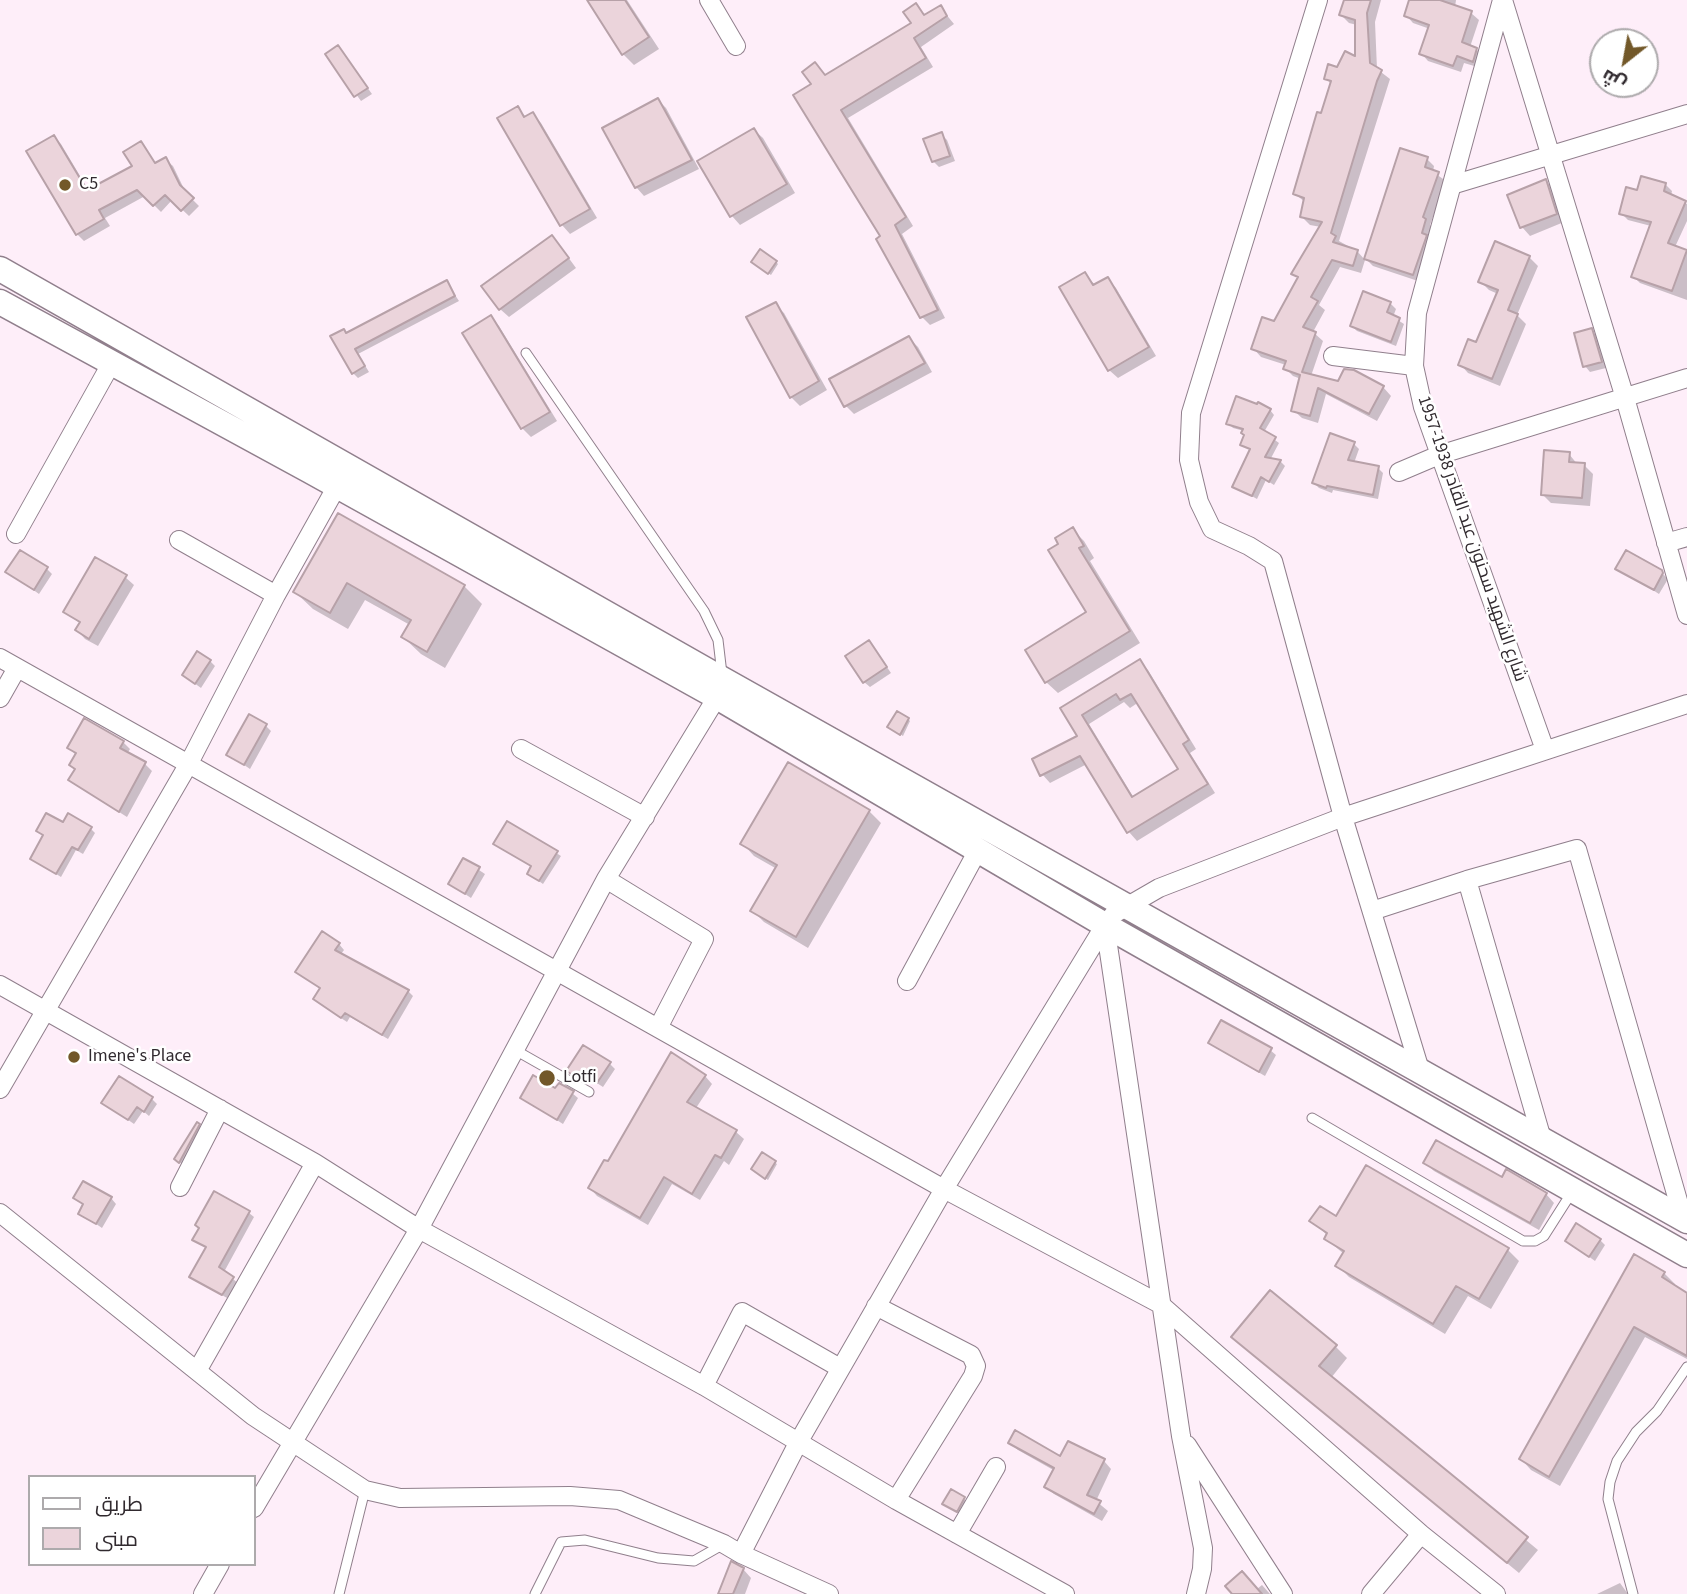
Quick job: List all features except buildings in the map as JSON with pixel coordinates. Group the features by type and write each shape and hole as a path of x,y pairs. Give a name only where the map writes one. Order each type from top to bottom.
{"street":[{"path":"709,0 736,46"},
{"path":"1318,0 1191,413 1189,460 1199,502 1212,530 1249,546 1273,561 1343,817 1420,1070"},
{"path":"1503,0 1625,397 1687,615"},
{"name":"شارع الشهيد سحنون عبد القادر 1938-1957","path":"1503,0 1417,313 1414,366 1423,407 1439,455 1545,750"},
{"path":"1452,185 1687,114"},
{"path":"0,269 720,688 978,850 1105,925 1687,1255"},
{"path":"0,302 337,486 1127,905 1685,1219"},
{"path":"1334,356 1414,366"},
{"path":"16,534 112,362"},
{"path":"1399,472 1439,455 1687,378"},
{"path":"0,1089 188,765 276,595 337,486"},
{"path":"1666,543 1687,537"},
{"path":"179,540 276,595"},
{"path":"0,659 944,1189 1160,1304 1422,1534 1496,1594"},
{"path":"0,698 17,668"},
{"path":"256,1505 419,1229 606,879 720,688"},
{"path":"741,1554 799,1441 944,1189 1114,914 1159,888 1343,817 1687,704"},
{"path":"522,749 645,817"},
{"path":"1372,911 1467,880 1577,849 1685,1219"},
{"path":"906,981 978,850"},
{"path":"606,879 704,939 658,1028"},
{"path":"1467,880 1542,1139"},
{"path":"1105,925 1160,1304 1181,1436 1203,1548 1202,1569 1196,1594"},
{"path":"0,985 315,1163 419,1229 704,1386 896,1500 1065,1594"},
{"path":"180,1188 220,1109"},
{"path":"197,1371 315,1163"},
{"path":"1573,1191 1587,1165"},
{"path":"0,1213 253,1416 365,1490 400,1498 570,1496 619,1500 724,1544 829,1594"},
{"path":"876,1306 971,1355 976,1366 973,1376 896,1500"},
{"path":"704,1386 742,1312 840,1368"},
{"path":"1181,1436 1283,1594"},
{"path":"957,1534 996,1467"},
{"path":"1371,1594 1422,1534"},
{"path":"202,1594 219,1566"}],"lane":[{"path":"526,353 704,611 718,640 720,688"},
{"path":"513,1049 589,1093"},
{"path":"1312,1118 1523,1241 1535,1241 1544,1236 1573,1191"},
{"path":"1633,1594 1608,1499 1610,1482 1617,1461 1636,1432 1657,1411 1687,1367"},
{"path":"339,1594 365,1490"},
{"path":"535,1594 561,1542 585,1539 658,1558 694,1561 724,1544"}],"place":[{"name":"C5","path":"65,185"},
{"name":"Imene's Place","path":"74,1057"},
{"name":"Lotfi","path":"547,1078"}]}
